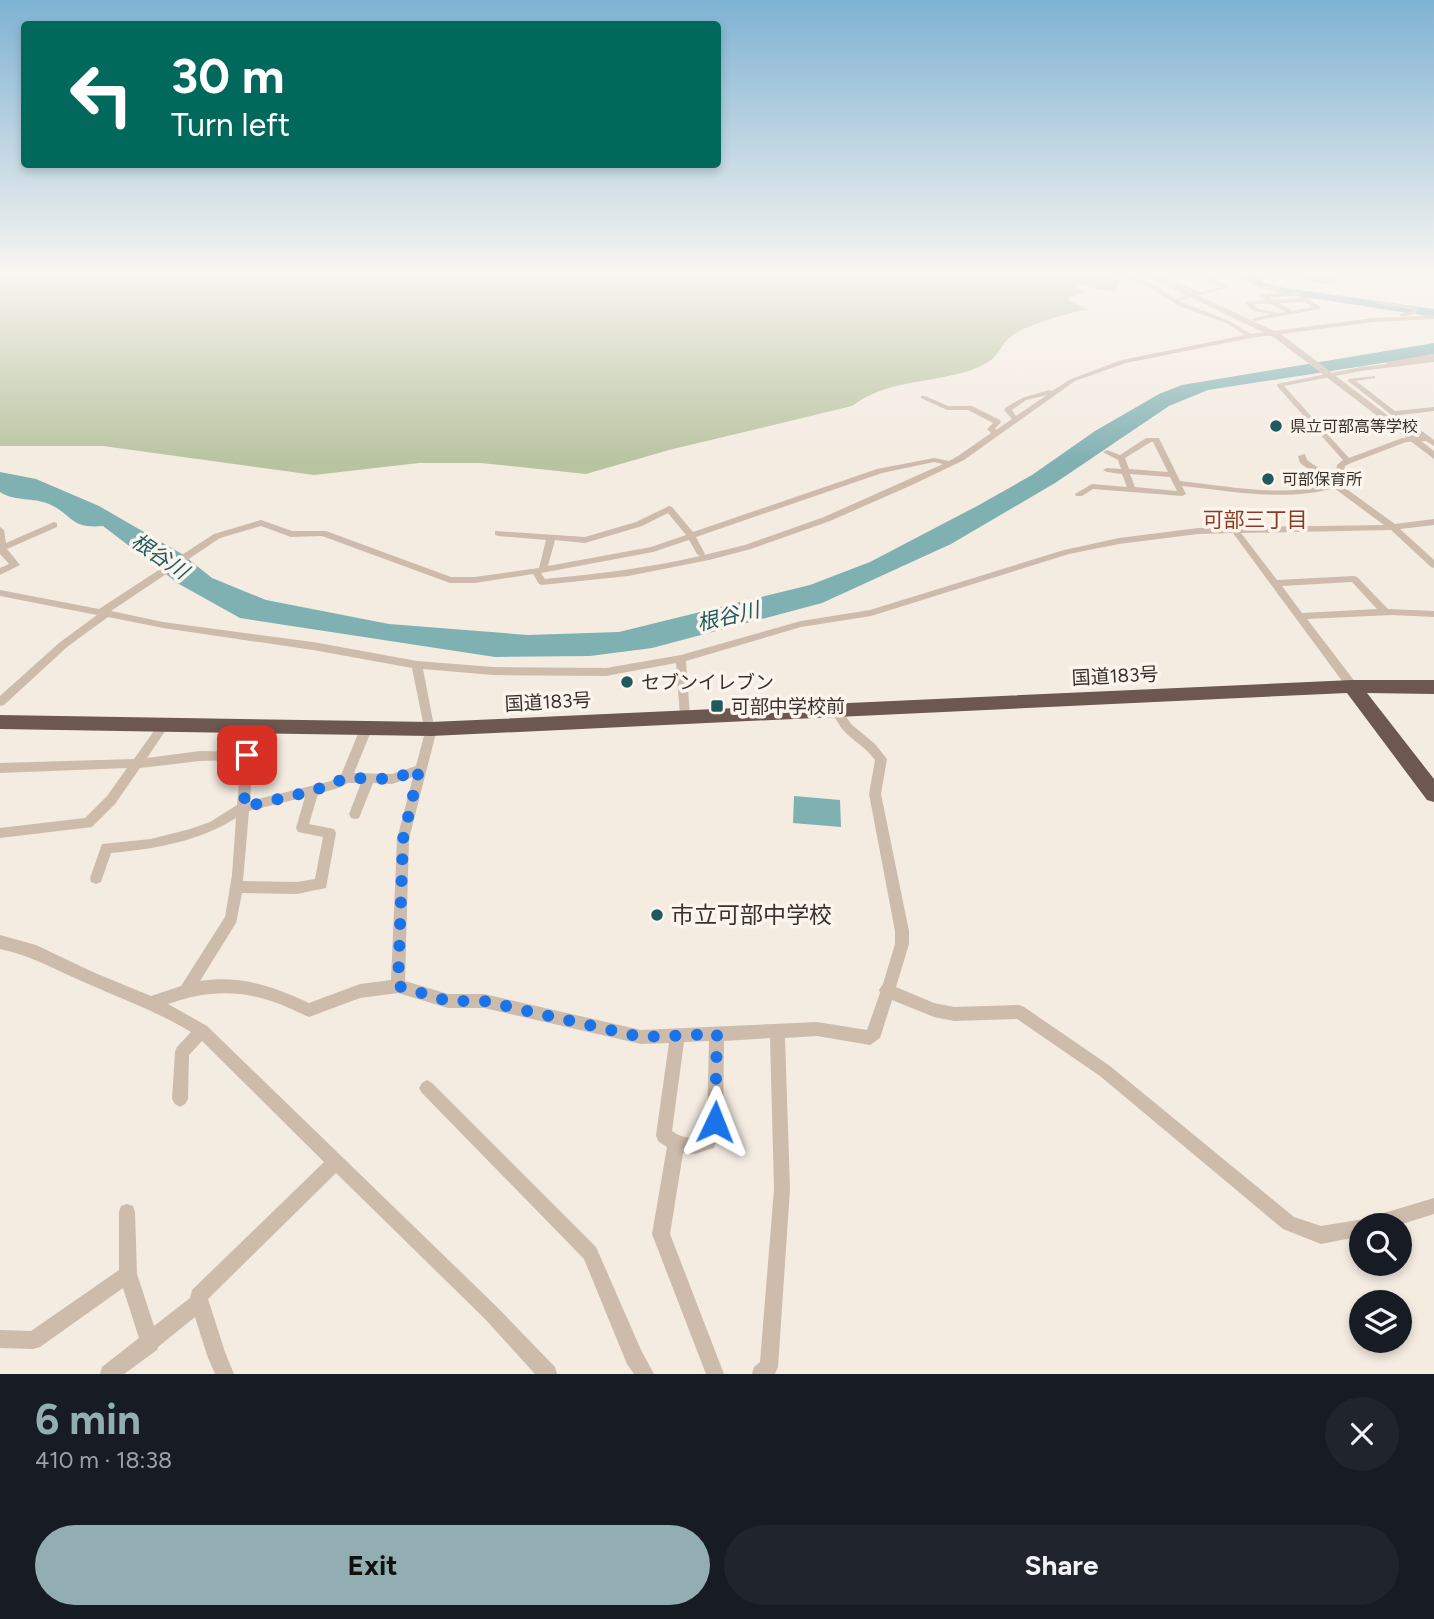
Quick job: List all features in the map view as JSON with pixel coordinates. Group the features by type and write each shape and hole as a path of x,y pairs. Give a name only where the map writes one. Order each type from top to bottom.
{"highway":[{"name":"国道183号","path":"0,722 430,729 1352,686 1434,687"},
{"path":"1352,686 1434,794"}],"street":[{"path":"551,539 539,569 542,582 616,578 757,546 808,528 961,458 1016,419 1008,410 1024,399 1053,391 1073,380 1124,361 1257,336"},
{"path":"1277,336 1329,373 1434,456"},
{"path":"1348,461 1279,385 1329,373 1434,358"},
{"path":"1373,377 1350,380 1430,439"},
{"path":"923,397 947,408 969,408 997,422 991,429 995,433"},
{"path":"1395,412 1434,409"},
{"path":"1335,485 1341,465 1348,461 1413,439 1430,439"},
{"path":"1079,494 1092,486 1182,494 1156,440 1149,440 1120,458"},
{"path":"1107,452 1120,458 1132,490"},
{"path":"1302,456 1303,461 1393,527 1434,565"},
{"path":"0,702 63,645 133,592 217,536 261,523 291,534 323,533 450,580 509,576 653,549 743,516 781,507 817,491 921,466 934,460 950,463"},
{"path":"1107,470 1296,491 1335,485"},
{"path":"498,533 573,541 596,538 639,524 669,509 691,535 701,554"},
{"path":"0,593 417,665 494,671 606,672 681,659 801,624 871,614 1067,552 1160,534 1393,527 1434,522"},
{"path":"2,548 54,525"},
{"path":"0,530 2,548 15,565 0,572"},
{"path":"1237,533 1352,686"},
{"path":"1275,583 1354,579 1385,612"},
{"path":"1300,616 1385,612 1434,614"},
{"path":"681,659 685,716"},
{"path":"398,986 403,839 430,729 417,665"},
{"path":"154,1002 187,989 254,986 309,1010 360,992 398,986 448,1001 484,1001 641,1037 817,1030 870,1038 875,1033 902,944 902,930 875,794 881,759 875,749 850,731 836,710"},
{"path":"0,833 88,823 111,800 165,724"},
{"path":"346,778 366,729"},
{"path":"0,768 138,762 146,764 213,755 247,755 231,919 187,989"},
{"path":"96,877 106,848 150,845 190,834 214,826 244,807 313,791 346,778 392,779 419,770"},
{"path":"355,814 368,780"},
{"path":"236,888 256,885 297,890 320,884 330,833 302,828 313,791"},
{"path":"0,942 30,947 72,970 154,1002 202,1031 491,1313 548,1374"},
{"path":"886,990 934,1010 954,1014 1018,1012 1105,1071 1289,1223 1321,1235 1349,1230"},
{"path":"180,1099 182,1052 202,1031"},
{"path":"761,1374 769,1367 782,1189 777,1031"},
{"path":"678,1035 664,1135 676,1144 695,1146 708,1142 715,1122 717,1034"},
{"path":"427,1088 590,1253 634,1357 645,1374"},
{"path":"676,1144 661,1234 715,1374"},
{"path":"225,1374 216,1355 198,1296 336,1162"},
{"path":"1410,1213 1434,1206"},
{"path":"127,1212 128,1274 150,1343"},
{"path":"0,1339 33,1340 128,1274"},
{"path":"108,1374 199,1302"}],"green space":[{"path":"0,336 1012,336 992,359 979,367 881,390 852,406 669,450 586,474 481,463 419,463 314,475 103,446 0,446"}],"water":[{"name":"根谷川","path":"1434,343 1434,355 1208,390 1169,406 1055,483 951,544 822,603 652,648 590,656 495,657 240,618 179,584 103,526 84,525 49,504 0,492 0,472 36,479 99,506 182,554 212,578 266,600 389,624 528,635 619,632 810,585 870,562 1032,475 1095,431 1159,394 1182,385"},
{"path":"794,796 840,800 841,827 793,823"}],"place":[{"name":"県立可部高等学校","path":"1276,426"},
{"name":"可部保育所","path":"1268,479"},
{"name":"セブンイレブン","path":"627,682"},
{"name":"可部中学校前","path":"717,706"},
{"name":"市立可部中学校","path":"657,915"}],"district":[{"name":"可部三丁目","path":"1255,519"}],"route":[{"path":"247,755 244,807 313,791 334,785 346,778 392,779 419,770 403,839 398,986 448,1001 484,1001 641,1037 717,1034 715,1122"}]}
